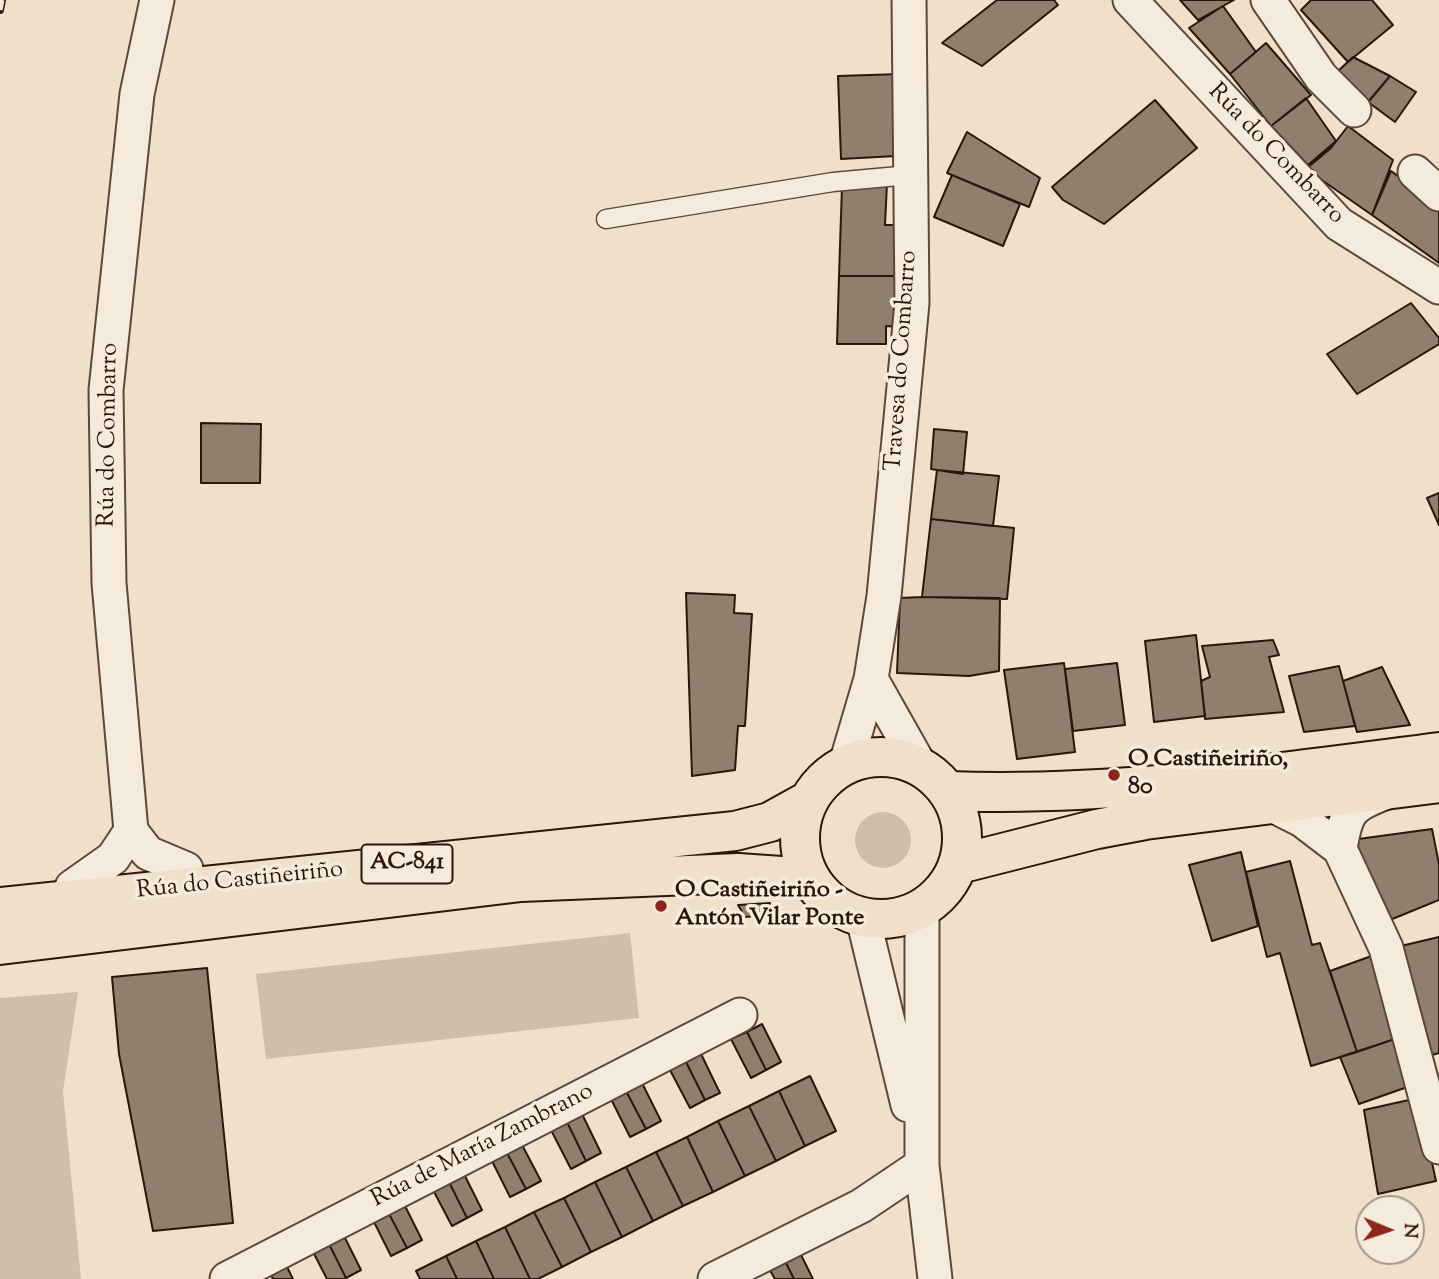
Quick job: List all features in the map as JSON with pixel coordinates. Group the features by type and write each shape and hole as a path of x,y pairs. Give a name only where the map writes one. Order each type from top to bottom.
{"main road":[{"path":"949,791 1062,793 1222,779 1439,752"},
{"name":"Rúa do Castiñeiriño","path":"870,757 894,757 919,764 949,791 960,814 964,839 959,864 945,890 922,909 904,917 883,920 863,918 832,903 810,878 801,853 800,826 808,801 824,779 846,764 870,757"},
{"path":"959,864 1097,829 1266,802 1439,783"},
{"name":"Rúa do Castiñeiriño","path":"0,907 735,831 770,822 808,801"},
{"name":"Rúa do Castiñeiriño","path":"0,945 521,881 738,873 810,878"}],"street":[{"name":"Rúa do Combarro","path":"131,831 109,583 106,390 137,94 157,0"},
{"name":"Travesa do Combarro","path":"846,764 871,678 884,596 912,303 909,0"},
{"name":"Rúa do Combarro","path":"1130,0 1339,225 1439,287"},
{"path":"1268,0 1321,77 1354,110"},
{"path":"1415,172 1439,194"},
{"path":"871,678 919,764"},
{"path":"1340,849 1345,821 1352,809 1361,802 1399,787"},
{"path":"1266,802 1302,820 1340,849 1386,948 1439,1147"},
{"path":"72,887 113,858 131,831 148,853 192,869"},
{"path":"922,909 922,1165 934,1279"},
{"path":"863,918 922,1165"},
{"name":"Rúa de María Zambrano","path":"227,1279 740,1015"},
{"path":"715,1279 861,1206 922,1165"}],"lane":[{"path":"606,219 833,182 910,175"},
{"path":"359,851 460,858"},
{"path":"0,894 72,887 192,869"}],"shaded area":[{"path":"883,812 894,814 903,820 909,829 909,851 903,860 894,866 883,868 872,866 863,860 857,851 855,840 857,829 863,820 872,814"},
{"path":"630,933 639,1018 266,1059 256,974"},
{"path":"78,992 63,1091 81,1279 0,1279 0,998"}],"building":[{"path":"997,0 1054,0 1058,5 982,66 942,43"},
{"path":"1180,0 1234,0 1198,20"},
{"path":"1311,0 1372,0 1393,25 1348,62 1301,10"},
{"path":"1223,6 1256,52 1230,74 1189,28"},
{"path":"1266,43 1311,95 1271,126 1230,74"},
{"path":"1353,57 1390,76 1365,106 1336,73"},
{"path":"901,74 896,156 841,159 838,76"},
{"path":"1390,76 1416,92 1395,122 1368,102"},
{"path":"1306,98 1336,141 1308,165 1271,126"},
{"path":"1155,100 1197,148 1104,224 1063,200 1052,187"},
{"path":"1348,126 1393,160 1372,215 1306,169 1331,148"},
{"path":"967,132 1040,178 1029,207 947,173"},
{"path":"1391,171 1439,206 1439,263 1372,215"},
{"path":"952,175 1020,204 1003,246 934,217"},
{"path":"887,183 885,225 902,225 900,276 839,276 842,186"},
{"path":"839,276 900,276 899,327 886,326 886,344 837,344"},
{"path":"1411,303 1439,338 1439,344 1357,394 1327,354"},
{"path":"201,423 261,424 260,483 201,483"},
{"path":"934,429 967,432 963,474 931,469"},
{"path":"937,470 999,476 993,526 931,519"},
{"path":"1439,493 1439,525 1427,498"},
{"path":"931,519 1014,528 1007,599 922,597"},
{"path":"686,593 735,595 734,613 752,614 745,726 738,726 735,770 692,776"},
{"path":"900,598 1000,598 999,671 969,676 897,673"},
{"path":"1196,635 1205,716 1154,722 1145,641"},
{"path":"1273,640 1279,655 1269,657 1284,712 1205,719 1201,681 1210,677 1202,646"},
{"path":"1064,663 1075,752 1017,759 1004,670"},
{"path":"1117,663 1125,725 1073,731 1065,669"},
{"path":"1339,666 1355,726 1304,732 1289,676"},
{"path":"1382,667 1410,725 1357,732 1343,681"},
{"path":"1432,829 1439,864 1439,900 1385,922 1351,840"},
{"path":"1241,852 1258,926 1212,941 1189,865"},
{"path":"1290,861 1312,945 1320,943 1357,1052 1311,1066 1280,953 1267,957 1246,872"},
{"path":"770,903 765,915 745,917 738,905"},
{"path":"1439,937 1439,1053 1432,1055 1401,946"},
{"path":"1377,954 1406,1035 1357,1052 1330,971"},
{"path":"207,968 233,1223 153,1231 119,1054 112,977"},
{"path":"762,1024 781,1062 766,1070 747,1032"},
{"path":"747,1032 766,1070 751,1078 731,1039"},
{"path":"1395,1039 1413,1085 1359,1104 1340,1057"},
{"path":"701,1054 720,1093 705,1100 686,1062"},
{"path":"686,1062 705,1100 690,1108 670,1070"},
{"path":"810,1076 836,1131 805,1146 779,1091"},
{"path":"642,1083 661,1121 646,1129 626,1091"},
{"path":"626,1091 646,1129 630,1137 611,1099"},
{"path":"779,1091 805,1146 776,1161 749,1106"},
{"path":"1418,1098 1436,1181 1378,1194 1364,1110"},
{"path":"749,1106 776,1161 745,1176 718,1121"},
{"path":"582,1114 601,1153 586,1161 567,1122"},
{"path":"718,1121 745,1176 713,1192 687,1137"},
{"path":"567,1122 586,1161 571,1169 551,1130"},
{"path":"687,1137 713,1192 683,1206 656,1152"},
{"path":"521,1143 541,1181 526,1189 506,1151"},
{"path":"506,1151 526,1189 510,1197 491,1159"},
{"path":"656,1152 683,1206 653,1221 626,1167"},
{"path":"626,1167 653,1221 622,1237 595,1182"},
{"path":"463,1172 482,1210 467,1218 448,1180"},
{"path":"448,1180 467,1218 452,1226 432,1188"},
{"path":"595,1182 622,1237 591,1252 564,1198"},
{"path":"564,1198 591,1252 562,1267 534,1212"},
{"path":"403,1202 422,1240 407,1248 387,1210"},
{"path":"387,1210 407,1248 391,1256 372,1218"},
{"path":"534,1212 562,1267 538,1279 530,1279 505,1227"},
{"path":"505,1227 530,1279 494,1279 476,1241"},
{"path":"342,1232 361,1270 346,1278 327,1240"},
{"path":"327,1240 346,1278 344,1279 327,1279 311,1248"},
{"path":"476,1241 494,1279 457,1279 446,1256"},
{"path":"799,1251 813,1279 794,1279 784,1259"},
{"path":"446,1256 457,1279 420,1279 416,1271"},
{"path":"784,1259 794,1279 775,1279 768,1267"},
{"path":"284,1261 293,1279 273,1279 268,1269"}],"railway":[{"path":"0,10 2,0"}],"place":[{"name":"O Castiñeiriño, 80","path":"1114,775"},
{"name":"O Castiñeiriño - Antón Vilar Ponte","path":"661,906"}]}
